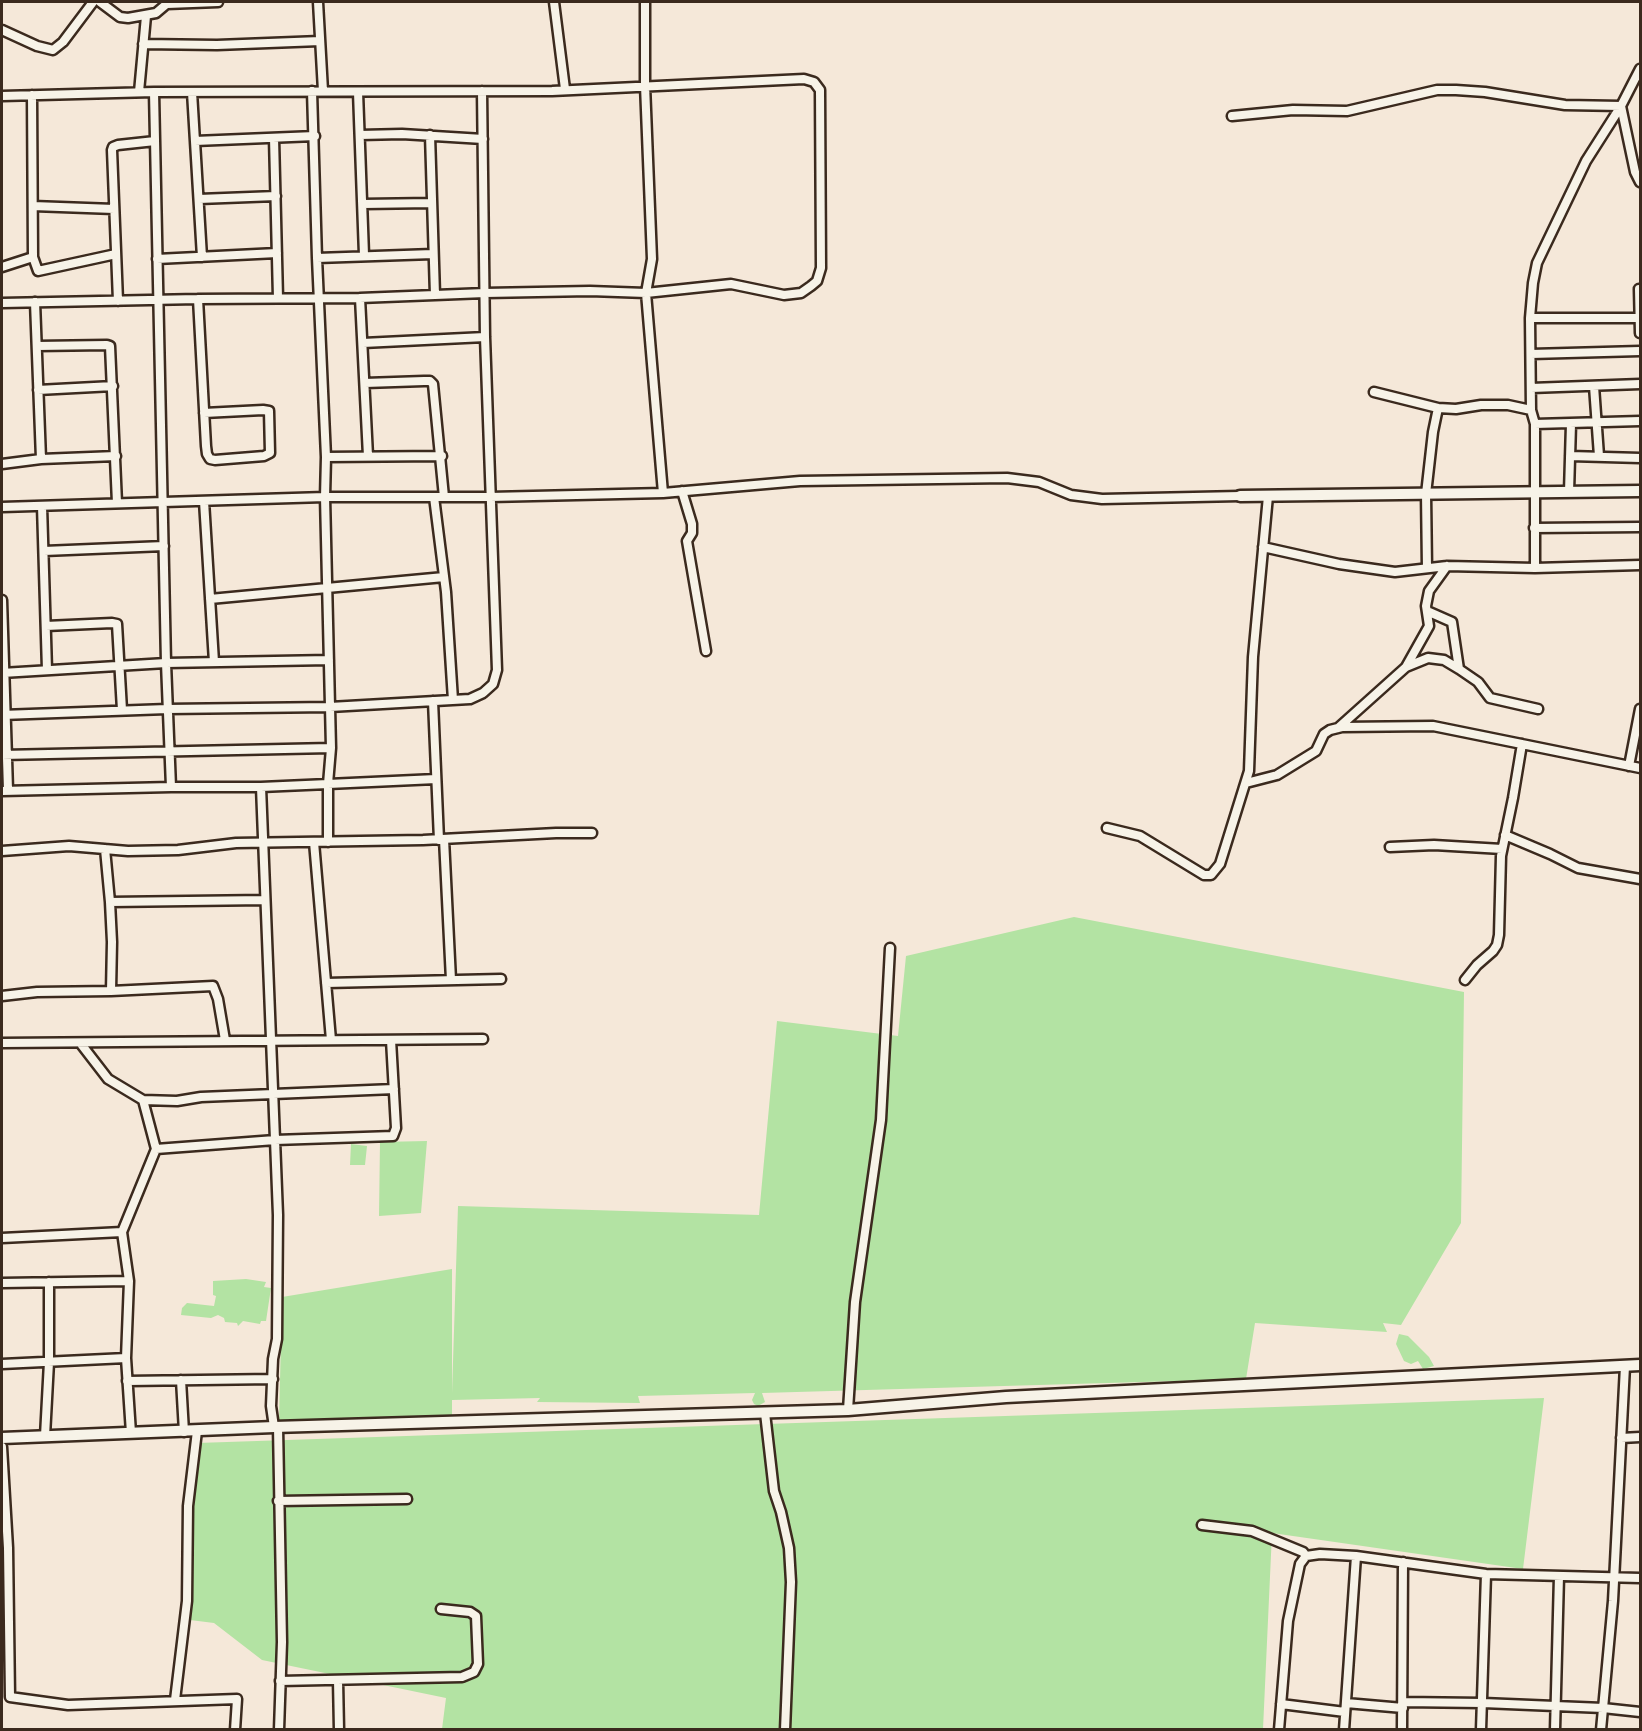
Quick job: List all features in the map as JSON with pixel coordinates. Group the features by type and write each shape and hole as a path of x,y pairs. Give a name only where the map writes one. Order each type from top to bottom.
{"street":[{"path":"2,30 53,50 63,42 93,2"},
{"path":"100,2 120,17 146,16 156,13 168,3 218,2"},
{"path":"318,2 323,91"},
{"path":"554,2 565,89"},
{"path":"645,2 645,85 652,259 646,293 663,493"},
{"path":"139,92 146,16"},
{"path":"143,44 217,45 320,41"},
{"path":"1534,568 1535,424 1531,410 1530,318 1537,263 1586,160 1621,106 1641,69"},
{"path":"2,96 139,92 482,91 804,79 814,82 820,90 821,268 817,280 801,293 784,295 731,284 646,293 590,291 360,298 158,299 2,303"},
{"path":"1232,116 1293,110 1347,111 1437,90 1485,92 1565,105 1621,106"},
{"path":"312,91 326,457 331,748 328,784 328,842"},
{"path":"4,715 122,710 330,707 470,699 483,693 493,684 497,670 485,337 482,91"},
{"path":"154,92 166,663 171,787"},
{"path":"358,92 364,255"},
{"path":"192,93 202,257"},
{"path":"32,94 33,257 39,271 116,254"},
{"path":"1621,106 1635,172 1641,182"},
{"path":"360,135 430,135 456,139 483,139"},
{"path":"430,135 435,295"},
{"path":"195,141 315,136"},
{"path":"274,138 278,298"},
{"path":"118,301 113,147 155,141"},
{"path":"199,199 276,196"},
{"path":"363,204 431,203"},
{"path":"33,206 114,209"},
{"path":"157,259 277,254"},
{"path":"317,258 433,254"},
{"path":"2,267 33,257"},
{"path":"1639,289 1641,333"},
{"path":"360,298 368,456"},
{"path":"198,299 204,412 207,454 210,459 264,456 270,453 269,411 204,412"},
{"path":"35,302 41,459"},
{"path":"1530,318 1640,318"},
{"path":"363,343 485,337"},
{"path":"37,346 109,345 117,503"},
{"path":"1531,354 1641,351"},
{"path":"365,383 430,381 434,390 442,456 444,497"},
{"path":"1531,388 1641,384"},
{"path":"38,390 112,386"},
{"path":"1594,386 1599,456"},
{"path":"1374,392 1438,408 1456,409 1497,404 1531,410"},
{"path":"1427,568 1426,494 1438,408"},
{"path":"1535,424 1641,421"},
{"path":"1569,492 1571,424"},
{"path":"2,464 41,459 116,456"},
{"path":"326,457 442,456"},
{"path":"1570,456 1641,458"},
{"path":"2,507 325,497 490,497 663,493 800,482 1006,478 1039,482 1071,495 1102,499 1641,491"},
{"path":"682,492 692,524 692,532 687,541 706,651"},
{"path":"1107,828 1140,836 1204,875 1211,875 1220,864 1246,783 1250,759 1253,657 1268,496"},
{"path":"434,497 444,577 453,700"},
{"path":"204,501 214,662"},
{"path":"42,506 47,670"},
{"path":"1534,528 1641,527"},
{"path":"44,551 164,546"},
{"path":"1263,547 1395,572 1447,566 1534,568 1641,565"},
{"path":"1338,728 1406,667 1429,626 1427,611 1429,591 1447,566"},
{"path":"210,599 444,577"},
{"path":"2,600 5,791 261,787 436,779"},
{"path":"1427,611 1452,622 1459,669"},
{"path":"46,626 115,623 118,628 122,710"},
{"path":"1406,667 1428,658 1444,660 1478,682 1490,698 1538,709"},
{"path":"3,673 166,663 329,660"},
{"path":"433,701 436,779 451,980"},
{"path":"1629,766 1641,709"},
{"path":"1246,783 1277,775 1316,751 1324,734 1338,728 1432,726 1641,768"},
{"path":"1464,980 1497,945 1502,849 1514,798 1522,744"},
{"path":"4,755 331,748"},
{"path":"261,787 278,1253 277,1339 271,1406 276,1427 281,1598 279,1730"},
{"path":"2,851 50,846 128,851 178,850 236,843 441,840 556,832 592,833"},
{"path":"1504,836 1578,868 1641,879"},
{"path":"314,842 331,1040"},
{"path":"1390,847 1434,845 1502,849"},
{"path":"105,849 110,902 111,991"},
{"path":"110,902 265,900"},
{"path":"848,1410 855,1302 881,1119 890,948"},
{"path":"326,983 501,979"},
{"path":"2,996 37,992 213,986 216,990 225,1040"},
{"path":"2,1043 483,1039"},
{"path":"156,1149 275,1140 393,1136 396,1128 391,1040"},
{"path":"81,1044 108,1079 143,1100 177,1101 201,1097 394,1089"},
{"path":"131,1433 126,1358 129,1281 122,1232 156,1149 143,1100"},
{"path":"2,1238 122,1232"},
{"path":"2,1283 129,1281"},
{"path":"45,1436 49,1362 49,1282"},
{"path":"2,1364 126,1358"},
{"path":"2,1438 276,1427 848,1410 1006,1397 1641,1365"},
{"path":"1601,1730 1611,1632 1625,1366"},
{"path":"128,1381 273,1379"},
{"path":"181,1380 184,1432"},
{"path":"765,1413 774,1491 782,1512 789,1548 792,1582 785,1730"},
{"path":"175,1700 187,1601 188,1506 197,1431"},
{"path":"1621,1438 1641,1437"},
{"path":"2,1447 10,1697 68,1705 237,1699 235,1730"},
{"path":"278,1501 407,1499"},
{"path":"1202,1525 1252,1531 1303,1552 1306,1556"},
{"path":"1279,1730 1293,1594 1300,1564 1306,1556 1320,1554 1356,1556 1486,1574 1641,1578"},
{"path":"1344,1730 1356,1556"},
{"path":"1402,1730 1403,1562"},
{"path":"1481,1730 1486,1574"},
{"path":"1555,1730 1559,1576"},
{"path":"280,1681 462,1677 474,1672 478,1664 476,1616 470,1612 441,1609"},
{"path":"338,1680 339,1730"},
{"path":"1281,1704 1345,1707 1483,1703 1603,1708 1641,1712"}],"green space":[{"path":"1074,917 1464,992 1461,1223 1401,1325 1383,1323 1387,1332 1255,1323 1246,1379 762,1393 765,1402 758,1406 752,1400 755,1393 638,1396 640,1403 537,1402 540,1398 452,1400 452,1423 279,1422 282,1297 452,1269 452,1393 458,1206 759,1215 777,1021 898,1036 906,956"},
{"path":"427,1141 421,1213 379,1216 380,1142"},
{"path":"351,1144 367,1146 365,1165 350,1165"},
{"path":"246,1279 266,1282 264,1287 271,1288 266,1321 261,1321 260,1324 243,1321 238,1326 237,1323 225,1322 224,1318 218,1315 211,1318 181,1315 182,1308 187,1303 214,1306 216,1296 213,1295 213,1281"},
{"path":"1399,1334 1408,1336 1429,1357 1434,1366 1423,1369 1418,1361 1411,1364 1404,1361 1396,1344"},
{"path":"1544,1398 1523,1569 1272,1533 1263,1729 442,1729 446,1698 262,1660 214,1623 182,1619 197,1443"}]}
